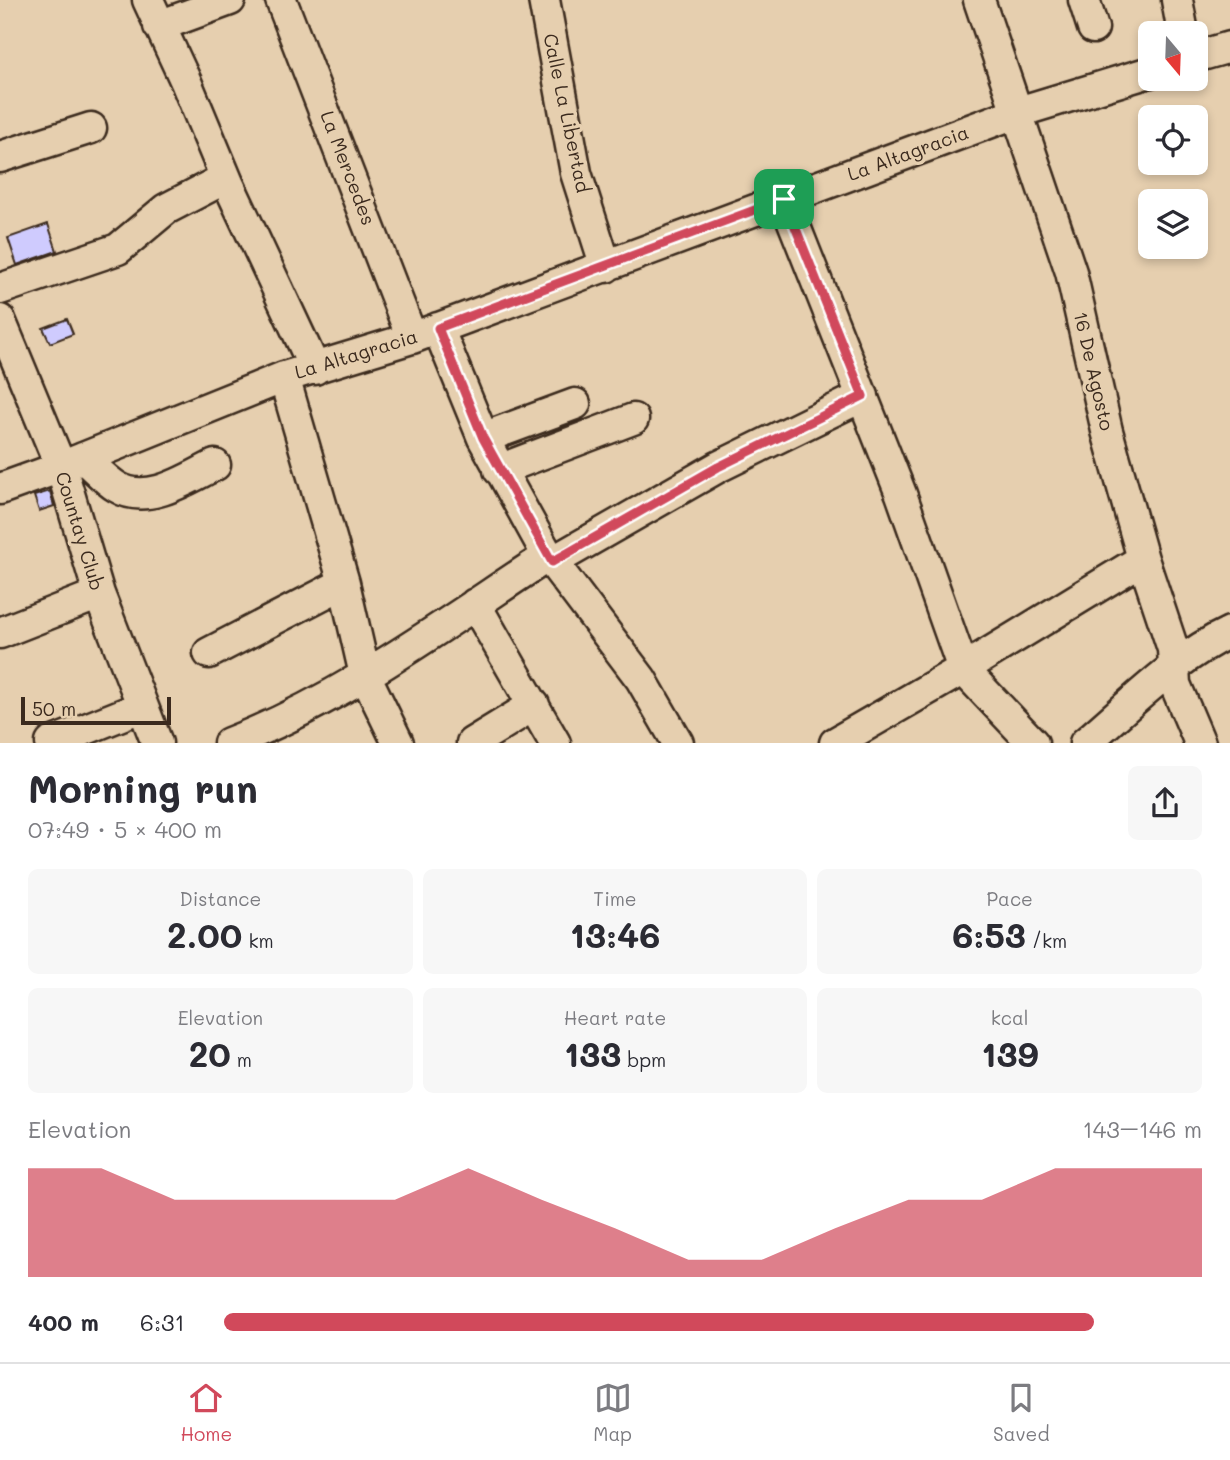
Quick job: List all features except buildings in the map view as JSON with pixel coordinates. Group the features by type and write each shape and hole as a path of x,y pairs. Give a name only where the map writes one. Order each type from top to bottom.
{"street":[{"path":"230,0 153,13 186,82 228,183 315,369"},
{"name":"La Mercedes","path":"281,0 425,333 550,559 641,679 678,743"},
{"name":"Calle La Libertad","path":"544,0 576,173 606,267"},
{"name":"16 De Agosto","path":"979,0 1071,272 1107,431 1143,559 1173,649 1175,684 1200,743"},
{"path":"1084,0 1093,28"},
{"path":"1177,0 1181,21"},
{"path":"1208,53 1230,47"},
{"name":"La Altagracia","path":"0,489 72,463 284,376 315,369 425,333 1018,112 1138,76"},
{"path":"0,157 91,128"},
{"path":"0,289 118,248 166,209 218,182 228,183"},
{"path":"784,199 863,396 963,669 1033,743"},
{"name":"Countay Club","path":"0,320 72,463 99,594 157,743"},
{"path":"284,376 344,583 365,675 398,743"},
{"path":"229,743 270,727 365,675 550,559 718,467 863,396"},
{"path":"483,438 575,404"},
{"path":"499,470 633,419"},
{"path":"72,463 118,488 144,493 169,487 215,465"},
{"path":"835,743 963,669 1143,559"},
{"path":"209,653 344,583"},
{"path":"0,633 99,594"},
{"path":"475,604 555,743"},
{"path":"1085,743 1174,668 1210,641 1230,632"},
{"path":"472,743 534,705"},
{"path":"51,743 141,707"}],"route":[{"path":"784,199 863,396 718,467 552,562 483,438 438,328 784,199"}]}
